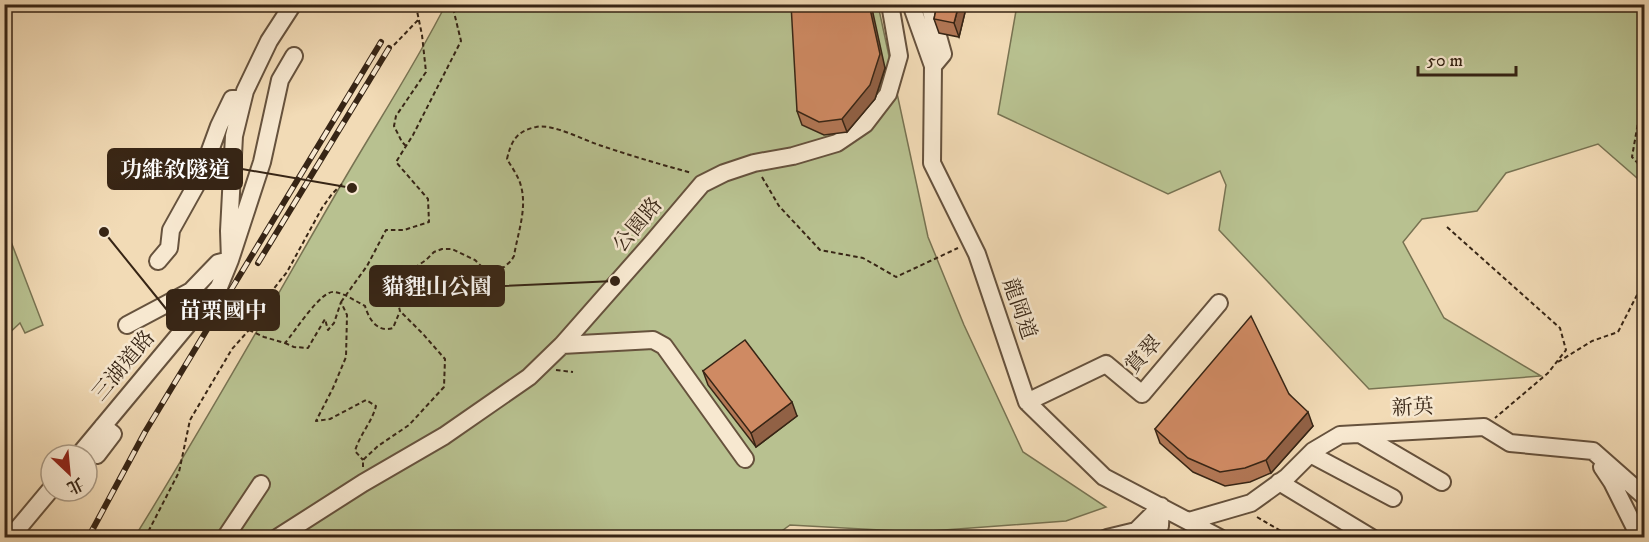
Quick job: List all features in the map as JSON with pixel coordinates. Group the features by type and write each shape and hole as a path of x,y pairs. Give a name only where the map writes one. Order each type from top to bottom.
{"street":[{"name":"三湖道路","path":"89,443 219,287 230,260 229,231 234,136 245,90 269,41 293,4"},
{"name":"公園路","path":"277,537 444,436 529,376 562,345 702,183 754,163 793,156 837,143 865,124 888,94 899,56 890,4"},
{"name":"龍岡道","path":"911,4 933,66 932,163 977,254 1027,402 1104,477 1220,537"},
{"path":"929,4 944,54 933,66"},
{"path":"127,325 191,291 218,263 230,260 262,162 280,80 294,56"},
{"path":"158,261 169,248 171,230 200,178 219,126 232,99 243,99"},
{"name":"賞翠","path":"1027,402 1106,364 1142,394 1219,303"},
{"path":"562,345 653,340 664,346 745,459"},
{"path":"99,452 113,434 104,426"},
{"path":"1484,427 1510,443 1593,451 1644,496"},
{"name":"新英","path":"1189,521 1251,503 1287,477 1310,454 1340,435 1484,427"},
{"path":"1360,434 1442,482"},
{"path":"1593,451 1612,482 1640,537"},
{"path":"1310,454 1393,498"},
{"path":"1279,482 1372,537"},
{"path":"225,537 261,484"},
{"path":"8,537 39,503"},
{"path":"1107,537 1136,531 1161,506"},
{"path":"1150,537 1160,526 1161,506"}],"path":[{"path":"406,147 394,126 396,116 426,72 422,35 414,4"},
{"path":"249,330 294,347 308,348 325,319 328,330 334,323 341,302 367,266 386,230 404,230 429,222 428,199 396,162 418,125 461,41 452,4"},
{"path":"393,45 419,19"},
{"path":"1644,88 1632,157 1644,170"},
{"path":"285,343 314,305 326,294 334,291 365,306 376,326 389,330 393,328 399,311 396,288 407,279 413,269 434,252 442,249 452,249 482,266 494,269 504,267 511,261 520,231 523,206 519,181 507,159 512,142 522,132 538,126 574,134 599,145 698,174"},
{"path":"754,163 779,206 820,250 863,258 896,277 971,242"},
{"path":"145,537 179,472 190,420 232,350 249,330 260,306 294,259 322,208 342,184"},
{"path":"1447,228 1560,327 1566,350 1548,373 1484,427"},
{"path":"1555,364 1592,341 1618,332 1637,295 1644,261"},
{"path":"341,302 347,315 346,357 333,388 315,421 330,418 366,400 376,405 373,417 358,440 355,451 363,460 363,483"},
{"path":"363,460 378,446 409,425 444,387 445,359 399,311"},
{"path":"556,370 573,372"},
{"path":"1246,504 1251,514 1293,537"}],"green space":[{"path":"446,4 878,5 928,237 964,325 1023,452 1106,507 1066,521 917,532 790,525 772,538 134,538 211,411"},
{"path":"1017,5 1644,5 1644,184 1598,144 1506,173 1477,211 1422,219 1403,242 1444,318 1541,376 1369,389 1219,230 1226,185 1220,171 1168,194 998,114"},
{"path":"5,226 43,325 25,333 20,323 5,337"}],"building":[{"path":"791,4 869,4 880,54 870,85 842,119 819,122 797,111"},
{"path":"937,4 959,4 954,23 934,19"},
{"path":"1251,316 1289,394 1308,412 1266,460 1245,468 1220,472 1188,458 1155,429"},
{"path":"745,340 792,402 751,433 703,371"}],"railway":[{"path":"88,538 145,432 381,42"},
{"path":"258,263 389,48"}],"place":[{"name":"功維敘隧道","path":"352,188"},
{"name":"苗栗國中","path":"104,232"},
{"name":"貓貍山公園","path":"615,281"}]}
